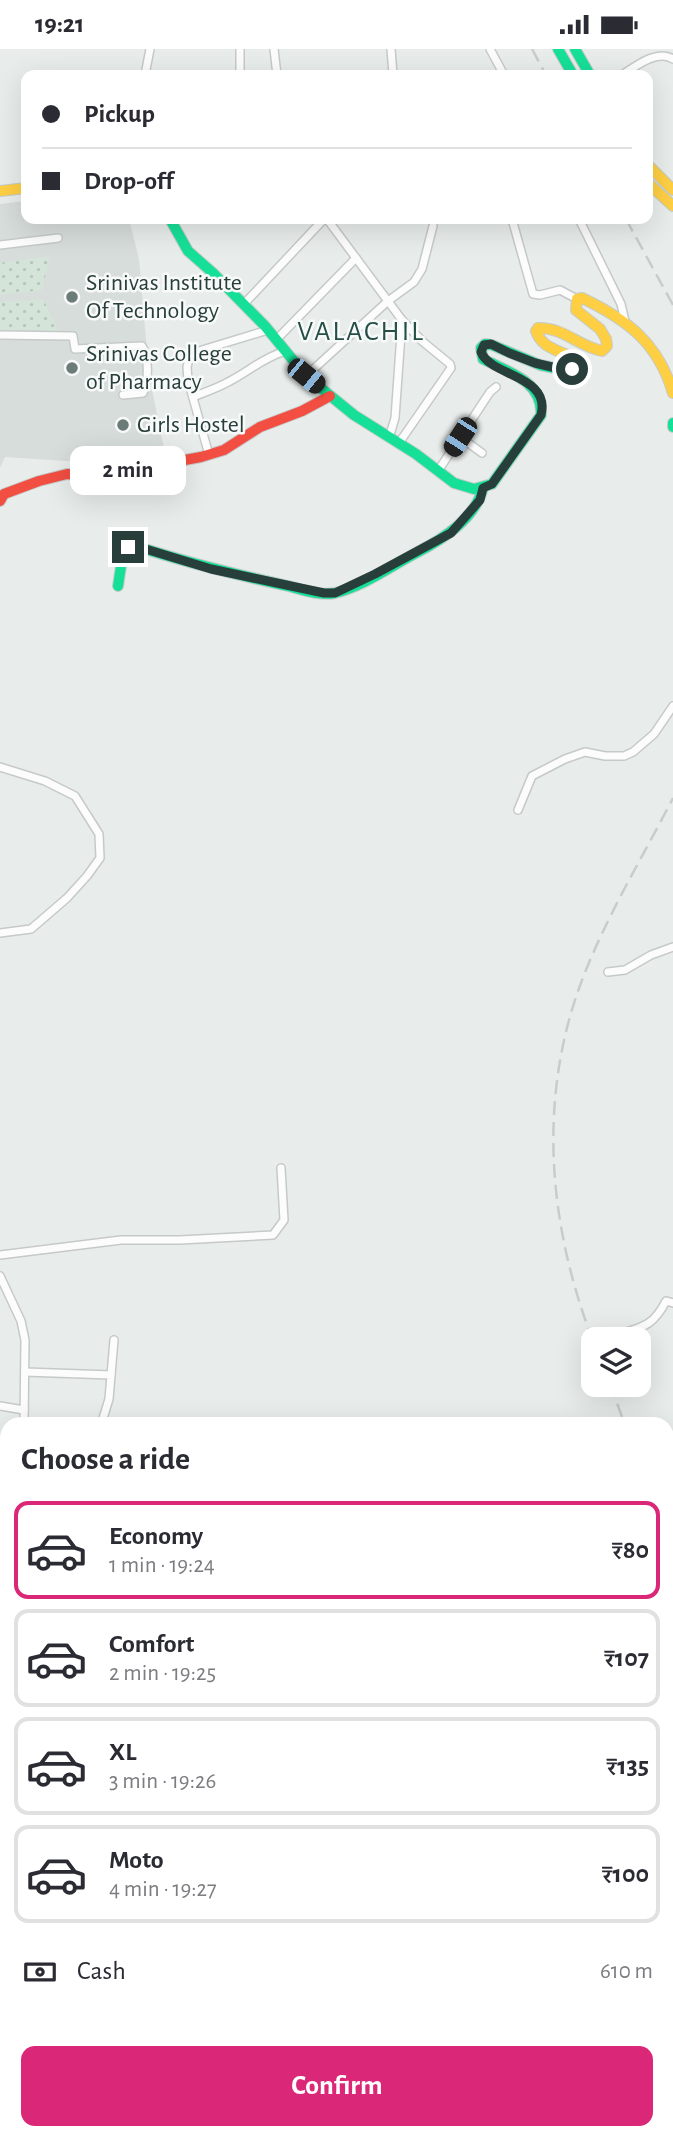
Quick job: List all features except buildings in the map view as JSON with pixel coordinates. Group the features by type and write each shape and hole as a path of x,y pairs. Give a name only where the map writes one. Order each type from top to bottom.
{"main road":[{"path":"558,49 570,70"},
{"path":"575,49 587,70"},
{"path":"653,170 673,190"},
{"path":"653,188 673,206"},
{"path":"0,191 21,189"},
{"path":"173,224 188,251 244,304 306,376 354,415 463,487 474,489 492,484 541,415 543,404 535,391 523,380 484,359 481,348 485,344 491,344 535,363 569,371 575,363 573,359 543,344 536,331 538,328 547,327 574,336 602,351 607,346 606,335 576,310 577,299 582,298 625,321 650,344 670,381 673,393"},
{"path":"0,501 4,494 58,476 75,473 103,475 209,455 234,446 260,427 303,411 330,396"},
{"path":"118,586 123,553 128,547 139,547 211,569 335,593 451,533 480,500 483,488"}],"street":[{"path":"146,70 150,49"},
{"path":"240,49 240,70"},
{"path":"274,49 276,70"},
{"path":"391,49 393,70"},
{"path":"490,49 501,70"},
{"path":"630,70 654,54 662,53 673,59"},
{"path":"244,304 320,224"},
{"path":"329,224 402,320 450,364 451,368 394,441"},
{"path":"513,224 533,294 540,296 561,290 577,299"},
{"path":"581,224 621,304 625,321"},
{"path":"306,376 387,301 414,282 422,269 433,226"},
{"path":"0,245 58,238"},
{"path":"276,340 356,258"},
{"path":"394,441 402,320"},
{"path":"209,455 193,397 187,367 189,359 212,346 268,330"},
{"path":"0,335 73,336 75,349 142,346 145,351 147,385 143,393 123,395"},
{"path":"193,397 231,381 252,366 285,351"},
{"path":"438,471 496,387"},
{"path":"460,437 482,453"},
{"path":"518,810 533,776 585,752 624,756 633,752 654,734 673,706"},
{"path":"0,767 45,781 75,796 99,834 100,858 88,876 31,929 0,933"},
{"path":"608,972 625,969 673,947"},
{"path":"0,1255 121,1240 273,1235 284,1220 281,1168"},
{"path":"0,1276 21,1321 26,1372 24,1417"},
{"path":"643,1327 658,1317 666,1301 673,1303"},
{"path":"103,1417 108,1399 114,1340"},
{"path":"26,1372 111,1375"},
{"path":"0,1406 24,1410"}],"shaded area":[{"name":"Srinivas Institute Of Technology","path":"21,202 21,224 130,224 139,259 149,375 166,458 136,464 5,457 0,468 0,204"}],"green space":[{"path":"50,256 42,290 0,295 0,263"},
{"path":"43,299 58,331 0,333 0,302"}],"railway":[{"path":"532,49 543,70"},
{"path":"629,224 673,305"},
{"path":"588,1327 567,1256 559,1212 554,1169 557,1081 565,1037 587,968 609,919 673,798"},
{"path":"615,1397 622,1417"}],"traffic: fast":[{"path":"558,49 570,70"},
{"path":"575,49 587,70"},
{"path":"173,224 188,251 265,326 306,376 354,415 416,454 454,483 474,489 492,484 541,415 540,403 530,386 513,373 483,359 481,348 485,344 492,345 540,365 569,371 574,367 573,359 567,355"},
{"path":"118,586 123,553 129,547 139,547 306,591 335,593 367,581 457,527 473,509 483,488"}],"traffic: slow":[{"path":"653,170 673,190"},
{"path":"653,188 673,206"},
{"path":"0,191 21,189"},
{"path":"567,355 545,344 538,336 538,328 555,330 593,349 602,351 607,346 600,329 576,310 577,299 582,298 614,315 639,335 659,360 673,393"}],"traffic: jam":[{"path":"0,501 4,494 67,474 103,475 201,457 224,450 260,427 302,411 330,396"}],"place":[{"name":"Srinivas Institute Of Technology","path":"72,297"},
{"name":"Srinivas College of Pharmacy","path":"72,368"},
{"name":"Girls Hostel","path":"123,425"}],"district":[{"name":"VALACHIL","path":"361,332"}],"route":[{"path":"128,547 139,547 211,569 335,593 451,533 480,500 483,488 492,484 541,415 543,404 540,397 523,380 484,359 481,348 485,344 556,369 572,369"}]}
